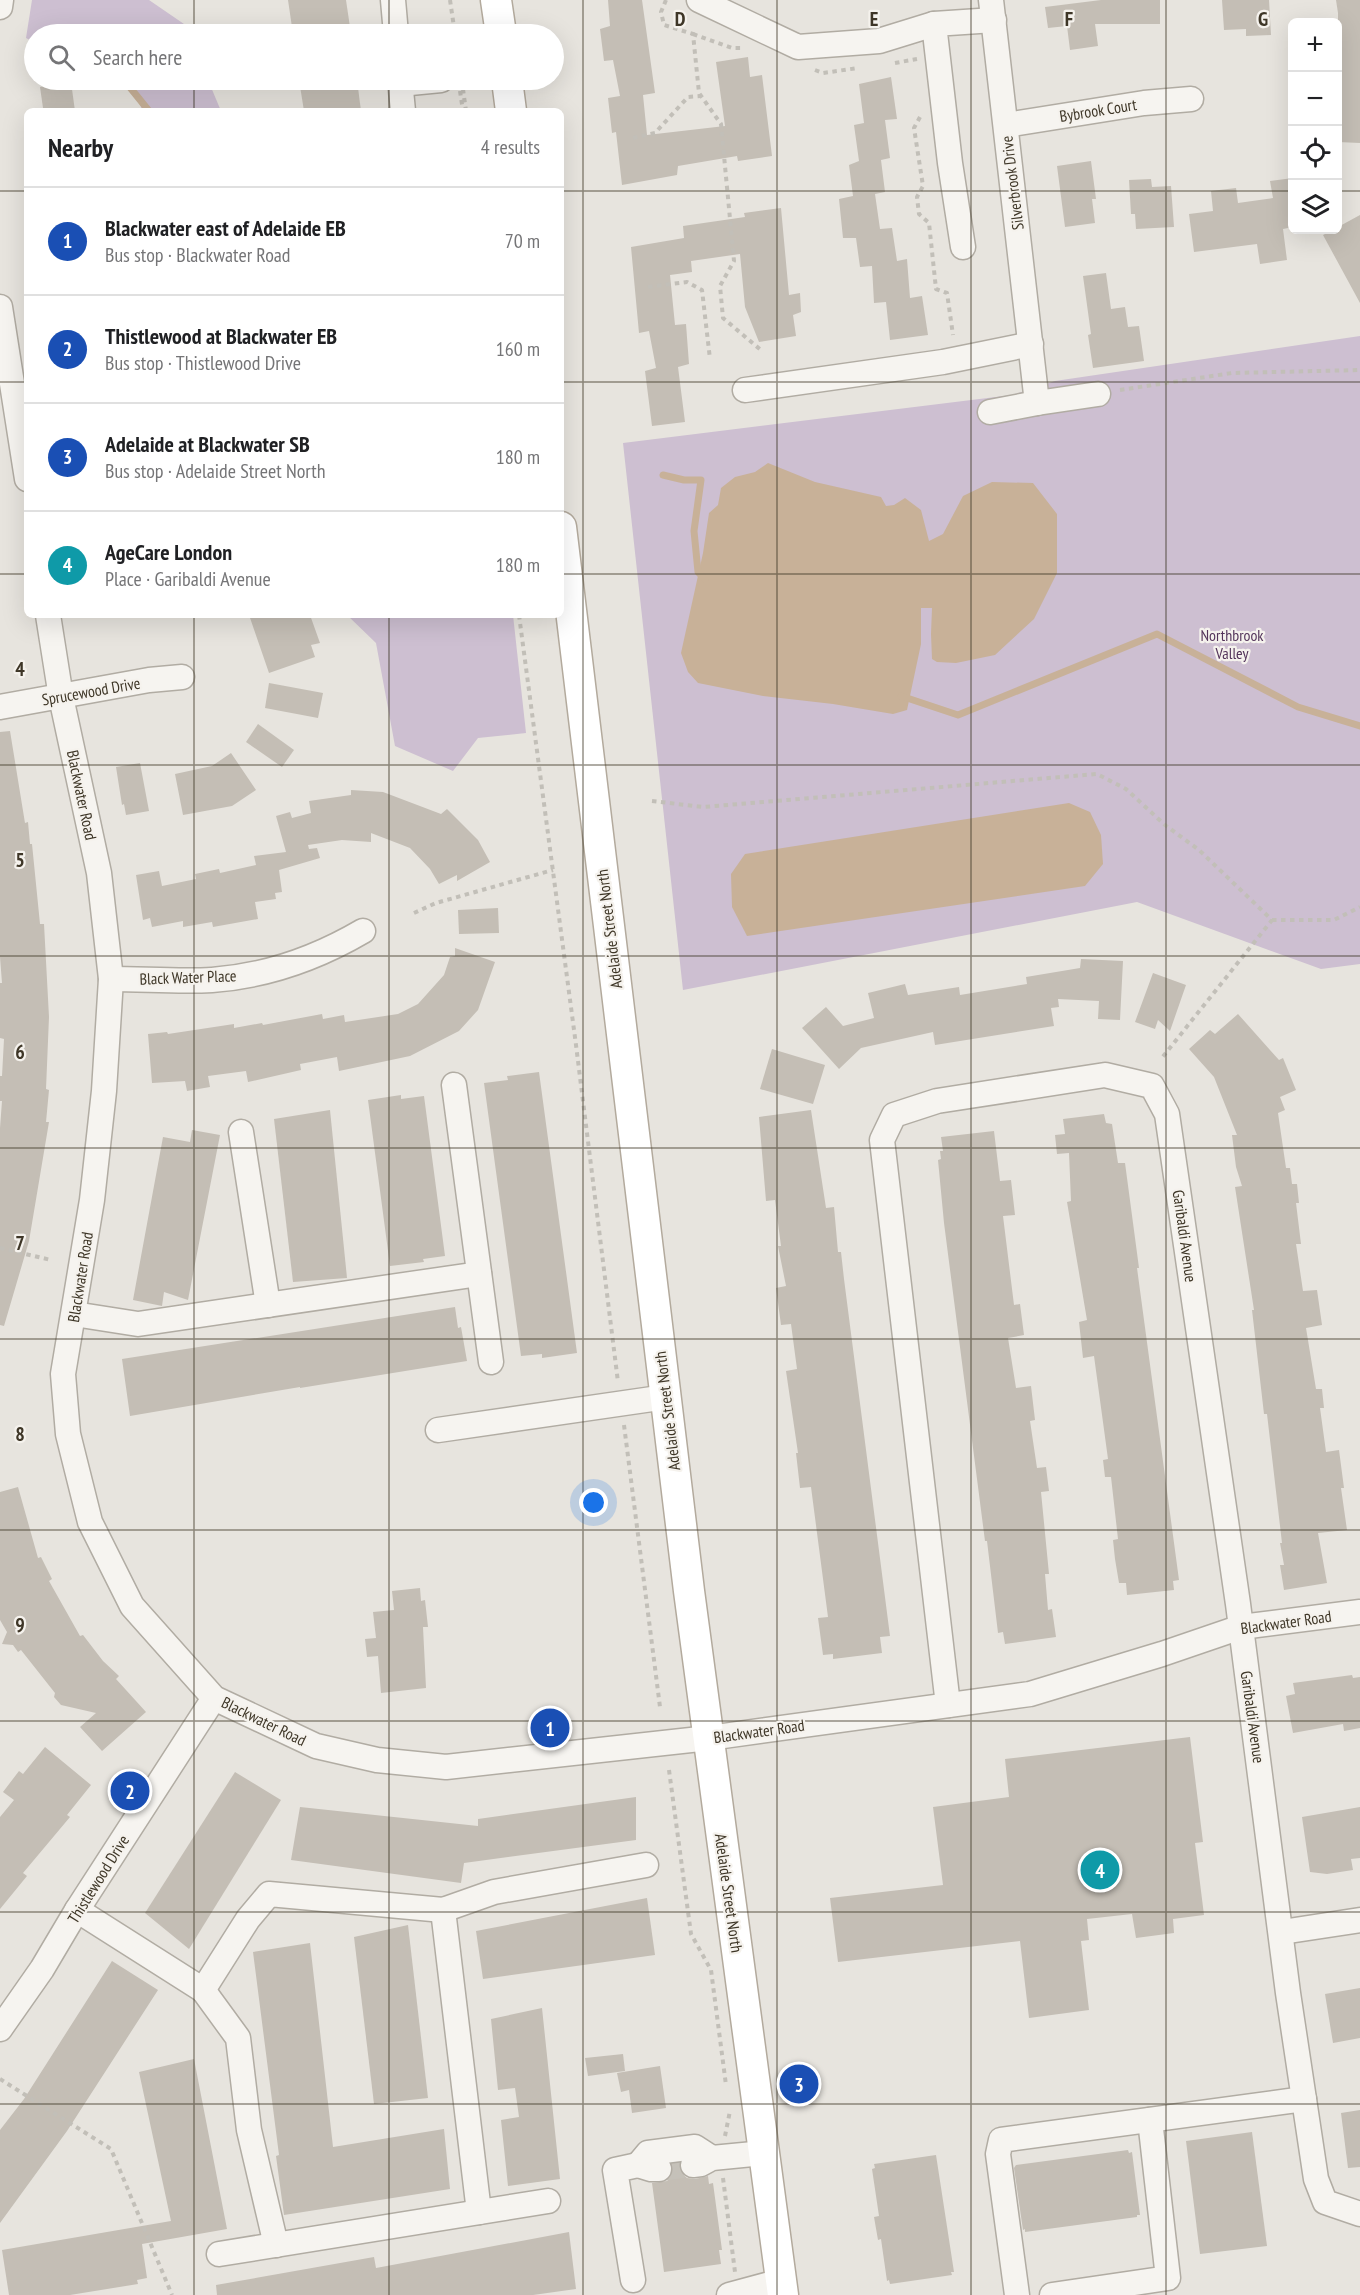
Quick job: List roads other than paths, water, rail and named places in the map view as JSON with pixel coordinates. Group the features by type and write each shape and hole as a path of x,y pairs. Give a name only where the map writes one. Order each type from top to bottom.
{"main road":[{"path":"496,0 500,24"},
{"path":"508,90 511,108"},
{"name":"Adelaide Street North","path":"564,551 708,1738 782,2288"}],"street":[{"path":"0,7 2,0"},
{"path":"393,0 395,24"},
{"path":"699,0 798,47 879,41 934,24 992,10"},
{"name":"Silverbrook Drive","path":"992,10 1037,403"},
{"path":"934,24 950,163 963,247"},
{"path":"401,90 403,108"},
{"name":"Bybrook Court","path":"1006,125 1144,103 1191,99"},
{"path":"0,307 7,398 24,467"},
{"path":"745,390 943,363 1032,354"},
{"path":"990,412 1098,394"},
{"name":"Blackwater Road","path":"48,618 61,697 99,873 111,979 104,1091 97,1156 63,1374 69,1434 90,1522 132,1606 214,1698 315,1746 377,1760 446,1767 708,1738 1030,1694 1162,1654 1241,1627 1360,1612"},
{"name":"Sprucewood Drive","path":"0,706 182,676"},
{"name":"Black Water Place","path":"111,979 211,980 262,973 329,950 363,931"},
{"name":"Garibaldi Avenue","path":"948,1705 882,1140 894,1115 937,1101 1105,1076 1152,1086 1167,1114 1241,1627 1282,1932 1288,1993 1316,2179 1325,2202 1360,2214"},
{"path":"454,1085 491,1362"},
{"path":"241,1132 268,1305"},
{"path":"74,1314 138,1324 479,1274"},
{"path":"438,1430 666,1397"},
{"name":"Thistlewood Drive","path":"0,2029 42,1968 214,1698"},
{"path":"203,1990 248,1919 269,1894 443,1910 494,1892 646,1865"},
{"path":"77,1910 203,1990 238,2038 249,2130 276,2245"},
{"path":"443,1910 479,2212"},
{"path":"1282,1932 1360,1920"},
{"path":"1017,2295 998,2154 1001,2140 1304,2099"},
{"path":"1052,2295 1168,2278 1150,2120"},
{"path":"633,2280 615,2170 648,2167 648,2153 695,2146 708,2160 764,2153"},
{"path":"219,2254 548,2201"},
{"path":"733,2294 782,2288"}],"waterway":[{"path":"132,90 147,108"},
{"path":"663,475 684,480 701,480 694,531 698,572 705,579"},
{"path":"901,696 958,715 1157,634 1298,707 1360,726"}],"tunnel":[{"path":"659,2169 693,2165"}],"place":[{"name":"Blackwater east of Adelaide EB","path":"550,1728"},
{"name":"Thistlewood at Blackwater EB","path":"130,1791"},
{"name":"AgeCare London","path":"1100,1870"},
{"name":"Adelaide at Blackwater SB","path":"799,2084"}],"park label":[{"name":"Northbrook Valley","path":"1232,644"}]}
